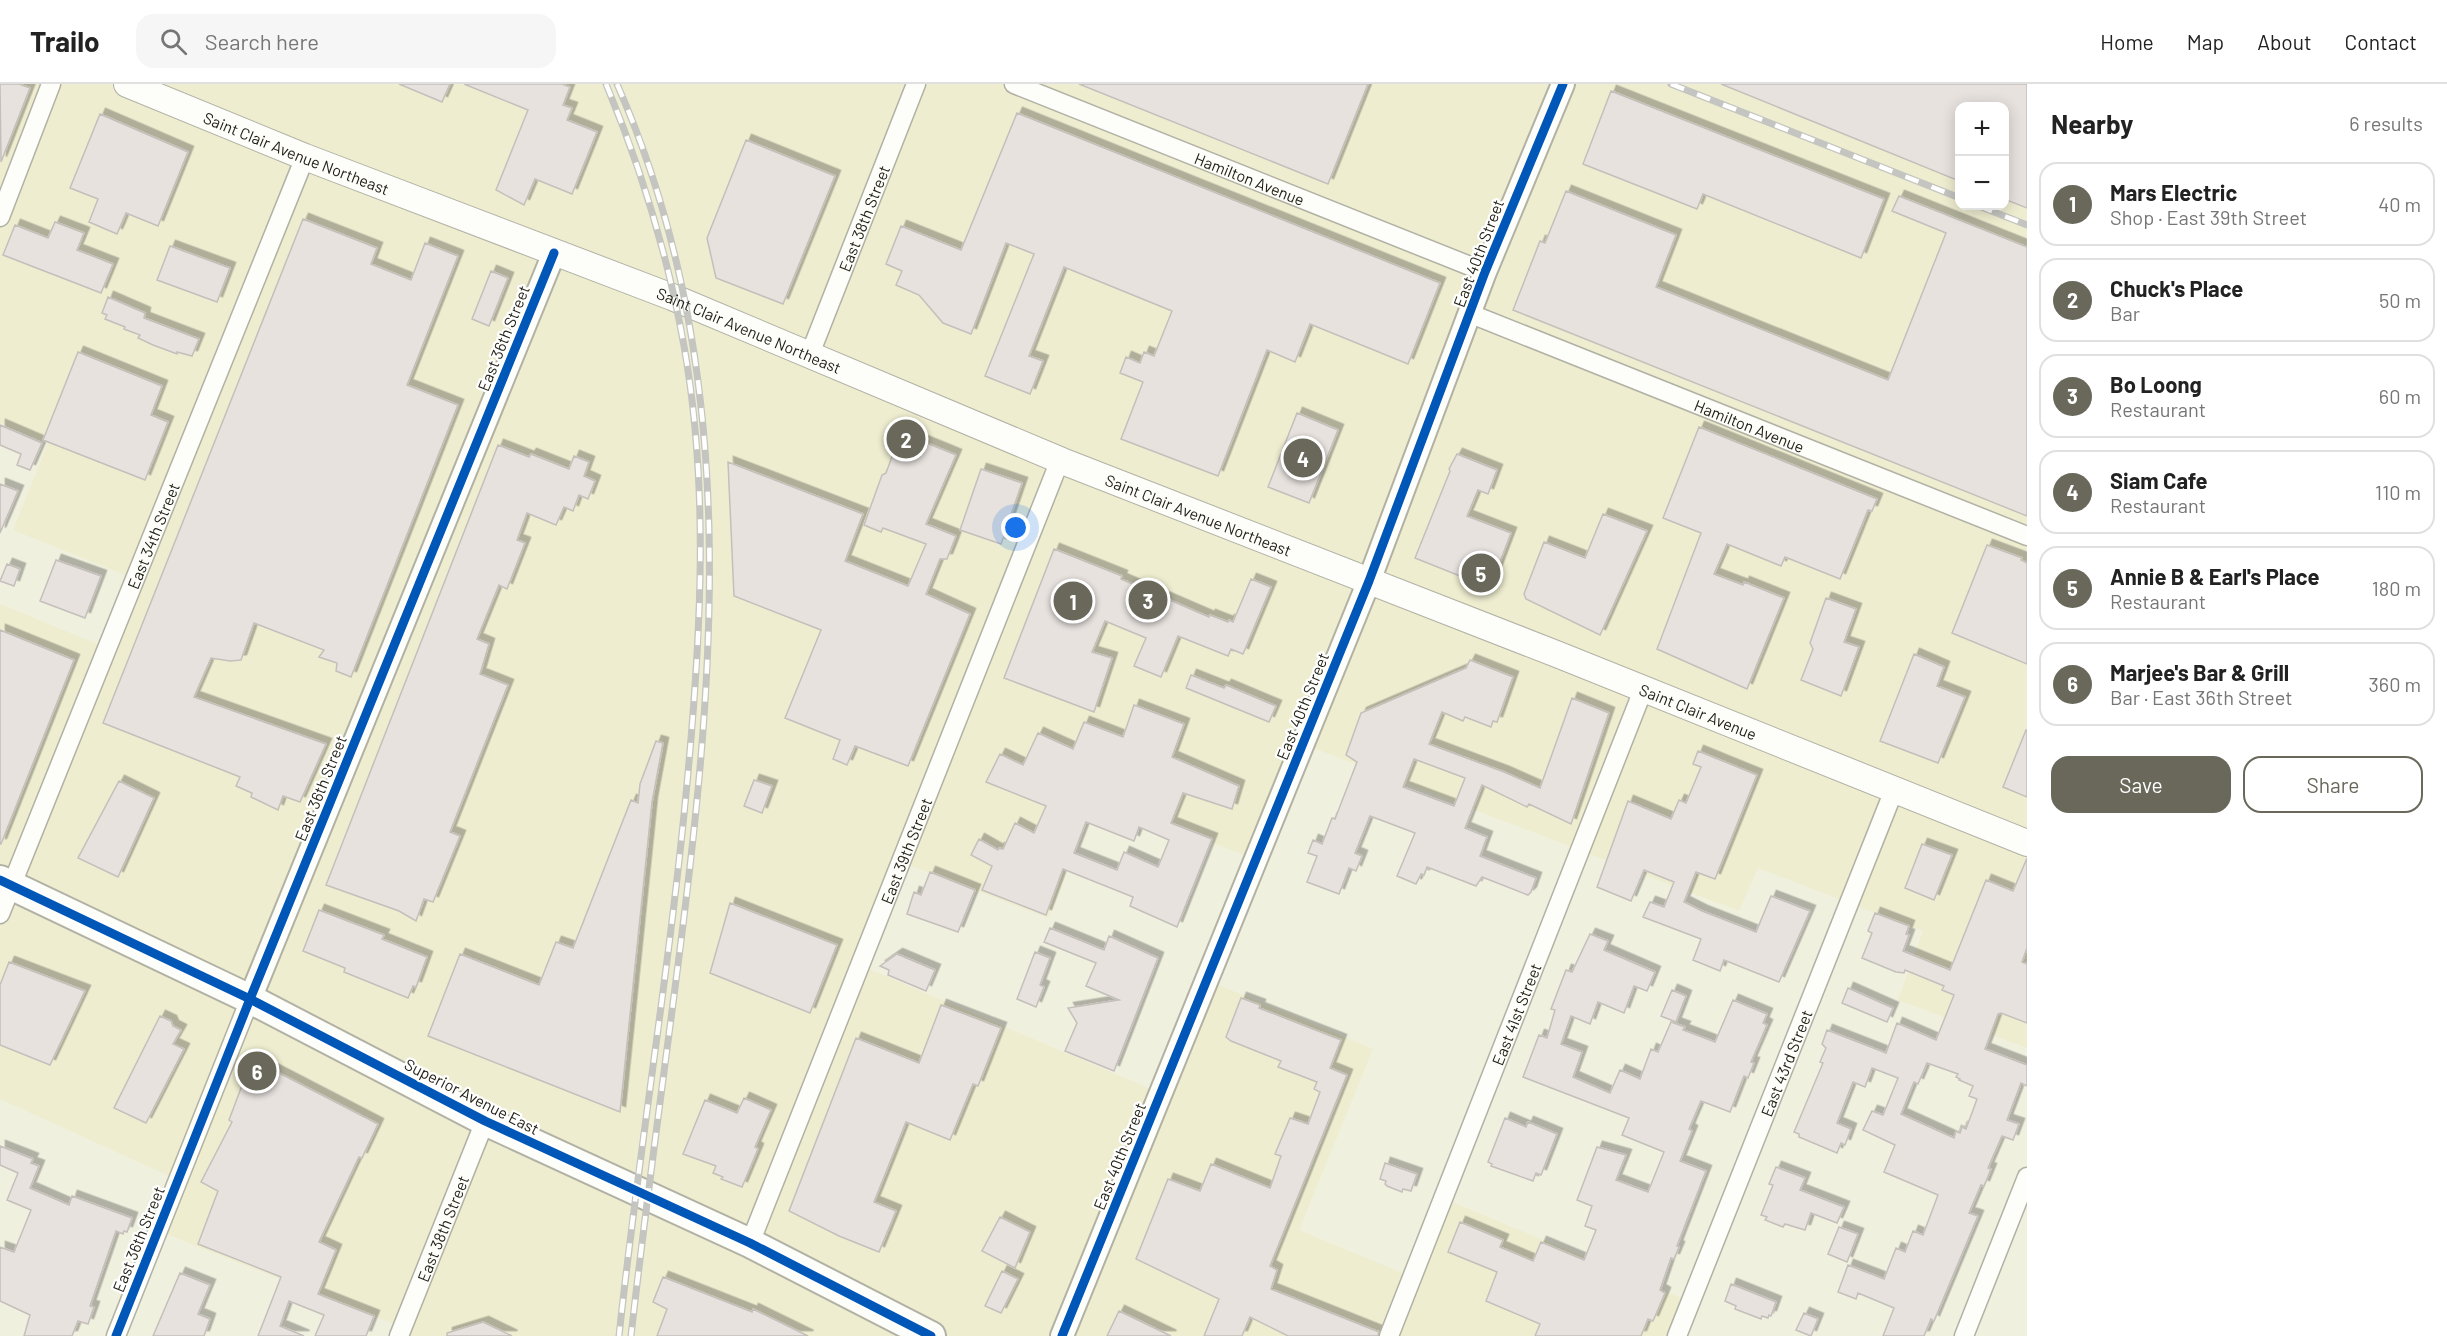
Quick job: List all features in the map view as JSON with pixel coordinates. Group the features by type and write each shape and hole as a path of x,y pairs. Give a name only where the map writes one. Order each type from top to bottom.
{"main road":[{"name":"Saint Clair Avenue Northeast","path":"127,84 305,157 672,297 1060,460 1370,581"},
{"name":"Saint Clair Avenue","path":"1370,581 2027,843"},
{"name":"Superior Avenue East","path":"6,882 250,999 485,1121 750,1243 931,1336"}],"street":[{"path":"0,217 51,84"},
{"name":"East 38th Street","path":"810,354 916,84"},
{"name":"Hamilton Avenue","path":"1014,84 1485,272"},
{"name":"East 40th Street","path":"1062,1336 1370,581 1485,272 1563,84"},
{"name":"East 34th Street","path":"0,914 6,882 305,157"},
{"name":"East 36th Street","path":"116,1336 250,999 554,253"},
{"name":"Hamilton Avenue","path":"1471,314 2027,536"},
{"name":"East 39th Street","path":"750,1243 1060,460"},
{"name":"East 41st Street","path":"1389,1336 1643,690"},
{"name":"East 43rd Street","path":"1677,1336 1894,790"},
{"name":"East 38th Street","path":"399,1336 485,1121"},
{"path":"1964,1336 2027,1177"}],"shaded area":[{"path":"0,84 2027,84 2027,1048 1898,1000 1923,931 1758,868 1739,911 1303,744 1256,860 1098,798 1048,918 901,862 860,965 1160,1093 1207,980 1373,1049 1299,1230 1412,1277 1443,1198 1691,1302 1677,1336 399,1336 402,1327 158,1231 178,1180 0,1099 0,604 107,648 135,579 13,530 48,443 0,424"}],"building":[{"path":"0,84 19,84 30,88 1,162"},
{"path":"399,84 450,84 442,102"},
{"path":"464,84 562,84 570,87 563,105 572,108 567,120 597,132 572,194 535,179 524,205 496,190 528,110"},
{"path":"1079,84 1368,84 1328,184"},
{"path":"1721,84 2027,84 2027,208 2009,201 2009,102 1955,102 1955,179"},
{"path":"1611,91 1884,199 1861,258 1703,194 1697,209 1583,164"},
{"path":"1017,113 1440,283 1408,364 1310,324 1295,362 1267,350 1218,476 1121,439 1143,382 1120,373 1126,357 1140,363 1144,352 1154,356 1172,311 1064,267 1029,356 1043,361 1030,394 985,376 1034,254 1006,243 971,334 943,323 919,295 896,285 902,271 886,264 901,226 961,250"},
{"path":"100,114 188,152 158,226 126,213 117,234 89,222 98,199 70,188"},
{"path":"746,140 835,176 783,304 716,278 707,238"},
{"path":"1566,191 1676,235 1656,287 1888,380 1946,233 1892,211 1899,196 2027,247 2027,516 1513,310 1540,241 1545,243"},
{"path":"303,219 377,248 371,264 411,280 425,243 458,256 407,385 458,405 351,677 336,671 337,663 319,657 324,650 254,623 241,660 211,658 194,697 326,744 300,802 283,796 278,810 251,797 252,793 236,786 240,777 103,723"},
{"path":"55,222 84,233 77,250 113,264 101,293 3,255 15,225 48,238"},
{"path":"170,246 230,268 217,302 157,280"},
{"path":"491,271 508,278 489,326 472,319"},
{"path":"108,297 145,313 144,318 199,339 192,356 177,352 177,354 153,345 138,338 140,335 105,319 107,315 102,313"},
{"path":"78,352 162,386 151,415 168,422 145,480 43,440"},
{"path":"1297,413 1338,430 1309,503 1268,487"},
{"path":"0,425 42,443 30,470 17,465 21,454 0,445"},
{"path":"1699,427 1877,499 1872,511 1868,510 1840,579 1785,557 1781,566 1727,544 1714,574 1743,585 1744,582 1784,598 1747,689 1657,649 1701,533 1663,518"},
{"path":"900,432 956,455 926,524 956,536 947,559 940,559 926,594 970,614 908,766 855,746 847,765 833,759 840,740 785,718 821,630 734,596 728,462 863,514 845,561 908,586 926,544 883,528 881,532 864,525"},
{"path":"498,445 529,457 531,454 569,469 574,456 589,462 584,476 595,481 588,499 579,495 573,511 564,507 556,525 527,513 517,540 525,543 507,589 499,585 477,639 489,644 480,674 508,685 450,832 460,836 433,902 424,899 416,921 399,911 326,885"},
{"path":"1457,454 1497,470 1488,494 1478,490 1467,516 1511,533 1490,588 1415,558 1449,469"},
{"path":"981,469 1022,483 1001,544 960,530"},
{"path":"0,484 18,491 0,533"},
{"path":"1603,514 1647,531 1600,635 1526,599 1524,594 1544,542 1585,558"},
{"path":"1987,545 2022,558 2021,560 2027,563 2027,664 1952,633"},
{"path":"1054,549 1122,576 1121,579 1209,617 1210,615 1228,622 1229,620 1233,622 1251,579 1271,587 1243,654 1231,649 1228,656 1178,636 1161,677 1134,666 1146,638 1105,621 1092,652 1112,658 1094,712 1004,678"},
{"path":"56,560 101,576 85,618 40,601"},
{"path":"7,564 20,569 14,586 0,581"},
{"path":"1826,598 1856,609 1844,642 1859,647 1841,696 1801,680 1813,649 1810,643"},
{"path":"0,630 74,660 1,844 0,844"},
{"path":"1914,654 1944,667 1937,686 1965,697 1938,763 1880,741"},
{"path":"1470,660 1513,677 1497,722 1493,721 1491,727 1465,717 1463,721 1442,712 1429,744 1540,788 1572,698 1609,713 1571,824 1529,804 1527,807 1482,785 1465,828 1487,837 1480,856 1536,878 1531,892 1528,895 1482,877 1476,886 1427,867 1424,875 1421,874 1416,884 1397,876 1415,833 1370,816 1355,853 1362,856 1356,871 1349,868 1339,894 1307,882 1317,856 1308,853 1313,840 1322,844 1332,818 1335,819 1357,762 1346,755 1361,713 1466,668","holes":["1414,759 1465,778 1454,806 1403,787"]},
{"path":"1191,675 1224,688 1226,685 1276,706 1269,722 1186,688"},
{"path":"1134,705 1184,724 1172,757 1239,786 1232,809 1183,793 1171,823 1212,839 1177,927 1130,906 1133,897 1063,869 1046,915 982,890 992,866 971,855 979,839 998,850 1003,849 1015,823 1034,833 1046,806 986,782 1000,754 1023,765 1038,733 1073,749 1084,722 1123,737","holes":["1086,822 1134,841 1139,827 1169,840 1158,867 1124,852 1117,870 1074,853"]},
{"path":"2027,730 2027,797 2003,787"},
{"path":"656,741 663,743 652,802 620,1112 428,1036 460,954 539,985 556,942 573,948 631,800 638,803 640,784"},
{"path":"1698,751 1757,775 1715,879 1696,872 1684,902 1756,932 1771,896 1810,911 1779,982 1724,960 1720,971 1693,960 1701,939 1643,917 1650,902 1664,907 1674,882 1644,870 1631,901 1597,887 1628,801 1671,819 1679,800 1686,803 1701,767 1693,764"},
{"path":"754,780 772,786 762,813 744,806"},
{"path":"119,781 154,798 118,877 78,858"},
{"path":"1922,844 1952,855 1934,900 1905,888"},
{"path":"2027,858 2027,948 2022,962 2027,964 2027,1023 2001,1013 1998,1014 1985,1049 2027,1065 2027,1086 2021,1083 2007,1120 2019,1124 2013,1140 2002,1136 1988,1168 1991,1169 1984,1186 1981,1185 1969,1213 1978,1216 1934,1321 1931,1319 1924,1336 1883,1336 1894,1308 1858,1293 1856,1299 1838,1292 1848,1265 1884,1279 1896,1248 1905,1252 1913,1231 1923,1235 1938,1195 1884,1172 1895,1145 1863,1130 1872,1111 1883,1115 1898,1078 1872,1068 1865,1087 1853,1082 1837,1123 1851,1129 1845,1145 1841,1143 1837,1153 1799,1137 1799,1134 1794,1132 1823,1063 1820,1062 1826,1048 1822,1044 1827,1030 1886,1053 1897,1023 1936,1040 1954,995 1942,990 1944,986 1905,970 1904,973 1896,972 1862,958 1872,933 1868,931 1875,913 1909,926 1906,934 1909,935 1903,951 1950,970 1986,880 2013,891","holes":["1927,1063 1958,1074 1956,1077 1959,1080 1973,1086 1969,1096 1977,1099 1966,1129 1962,1127 1960,1133 1956,1131 1954,1138 1901,1114 1914,1082 1918,1084"]},
{"path":"930,872 975,890 958,932 907,914 914,892 921,895"},
{"path":"730,903 837,945 810,1013 710,973"},
{"path":"319,910 384,935 382,939 427,957 416,987 413,986 408,998 344,972 345,968 303,951"},
{"path":"1050,928 1104,950 1109,936 1158,958 1114,1071 1065,1051 1077,1023 1068,1008 1119,1000 1086,986 1096,963 1044,942"},
{"path":"1590,934 1608,941 1604,950 1655,972 1647,991 1634,986 1624,1013 1598,1002 1590,1024 1571,1016 1561,1044 1582,1052 1573,1077 1610,1093 1620,1070 1640,1079 1651,1049 1658,1052 1671,1022 1685,1027 1683,1030 1715,1042 1733,1000 1767,1014 1763,1023 1767,1025 1751,1062 1754,1063 1748,1078 1744,1076 1730,1112 1701,1101 1689,1129 1692,1131 1680,1161 1706,1171 1677,1246 1679,1247 1674,1259 1671,1258 1660,1290 1665,1293 1653,1321 1648,1319 1641,1336 1535,1336 1540,1324 1486,1301 1497,1272 1448,1252 1460,1222 1503,1240 1500,1247 1533,1261 1541,1242 1584,1260 1596,1230 1585,1226 1592,1206 1577,1200 1597,1147 1626,1155 1616,1180 1648,1192 1664,1152 1622,1135 1629,1118 1523,1077 1539,1035 1547,1038 1555,1010 1551,1009 1566,970 1572,972"},
{"path":"1035,952 1050,958 1040,985 1044,987 1036,1007 1017,999"},
{"path":"897,954 935,970 926,991 888,975 889,970 880,966"},
{"path":"9,962 85,991 50,1065 0,1045 0,985"},
{"path":"1848,988 1893,1008 1887,1022 1842,1003"},
{"path":"1672,990 1686,996 1676,1022 1661,1016"},
{"path":"1241,998 1260,1005 1259,1008 1341,1040 1330,1068 1347,1075 1270,1266 1277,1270 1271,1289 1379,1332 1378,1336 1288,1336 1250,1317 1242,1336 1204,1336 1219,1299 1136,1259 1168,1179 1200,1191 1211,1164 1270,1188 1281,1156 1275,1154 1290,1118 1308,1124 1320,1092 1314,1089 1317,1082 1278,1067 1281,1061 1226,1037"},
{"path":"941,1005 1001,1028 978,1086 973,1084 950,1140 906,1122 874,1202 896,1211 879,1252 839,1236 789,1211 856,1038 919,1063"},
{"path":"160,1016 171,1021 173,1026 181,1030 173,1044 184,1049 146,1123 114,1108"},
{"path":"252,1059 378,1124 362,1158 359,1157 319,1242 336,1250 318,1294 374,1316 366,1336 315,1336 324,1315 289,1301 280,1326 304,1336 258,1336 281,1277 198,1244 218,1191 201,1182 232,1122 229,1120"},
{"path":"744,1098 771,1110 755,1147 758,1149 742,1187 721,1179 723,1177 713,1173 716,1166 683,1154 705,1100 737,1113"},
{"path":"1505,1118 1526,1127 1528,1122 1557,1134 1541,1175 1536,1173 1533,1181 1491,1166 1492,1164 1488,1162"},
{"path":"0,1146 33,1159 31,1163 39,1166 30,1188 69,1205 72,1196 132,1218 127,1232 124,1231 123,1234 116,1231 90,1306 94,1307 88,1324 78,1321 72,1336 24,1336 30,1315 0,1301 0,1247 14,1252 31,1210 7,1200 18,1173 0,1165"},
{"path":"1385,1163 1417,1174 1411,1191 1403,1189 1402,1192 1387,1186 1386,1181 1380,1179"},
{"path":"1776,1167 1805,1178 1800,1190 1844,1207 1837,1223 1811,1213 1805,1230 1785,1224 1783,1227 1765,1220 1767,1217 1761,1215 1773,1185 1769,1184"},
{"path":"1000,1217 1030,1232 1015,1268 982,1251"},
{"path":"1839,1227 1858,1234 1847,1262 1828,1254"},
{"path":"1002,1271 1018,1279 1001,1313 985,1306"},
{"path":"180,1273 210,1285 198,1314 210,1319 204,1336 153,1336"},
{"path":"663,1277 752,1312 753,1309 808,1336 657,1336 667,1309 653,1302"},
{"path":"1731,1284 1776,1302 1771,1316 1769,1315 1768,1318 1762,1316 1761,1319 1735,1309 1736,1306 1725,1301"},
{"path":"1119,1311 1171,1336 1107,1336"},
{"path":"1804,1313 1818,1319 1811,1336 1796,1330"},
{"path":"483,1322 512,1336 447,1336 447,1333"}],"railway":[{"path":"606,84 642,180 670,279 692,399 700,506 699,613 688,773 664,984 619,1336"},
{"path":"617,84 658,194 686,305 702,417 709,530 708,644 701,759 689,873 631,1336"},
{"path":"1671,84 1955,196"},
{"path":"1989,210 2027,225"}],"cycle path":[{"path":"1062,1336 1369,581 1485,272 1563,84"},
{"path":"116,1336 250,999 554,253"},
{"path":"0,880 250,999 485,1121 750,1243 931,1336"}],"place":[{"name":"Chuck's Place","path":"906,439"},
{"name":"Siam Cafe","path":"1303,458"},
{"name":"Annie B & Earl's Place","path":"1481,573"},
{"name":"Bo Loong","path":"1148,600"},
{"name":"Mars Electric","path":"1073,601"},
{"name":"Marjee's Bar & Grill","path":"257,1071"}]}
